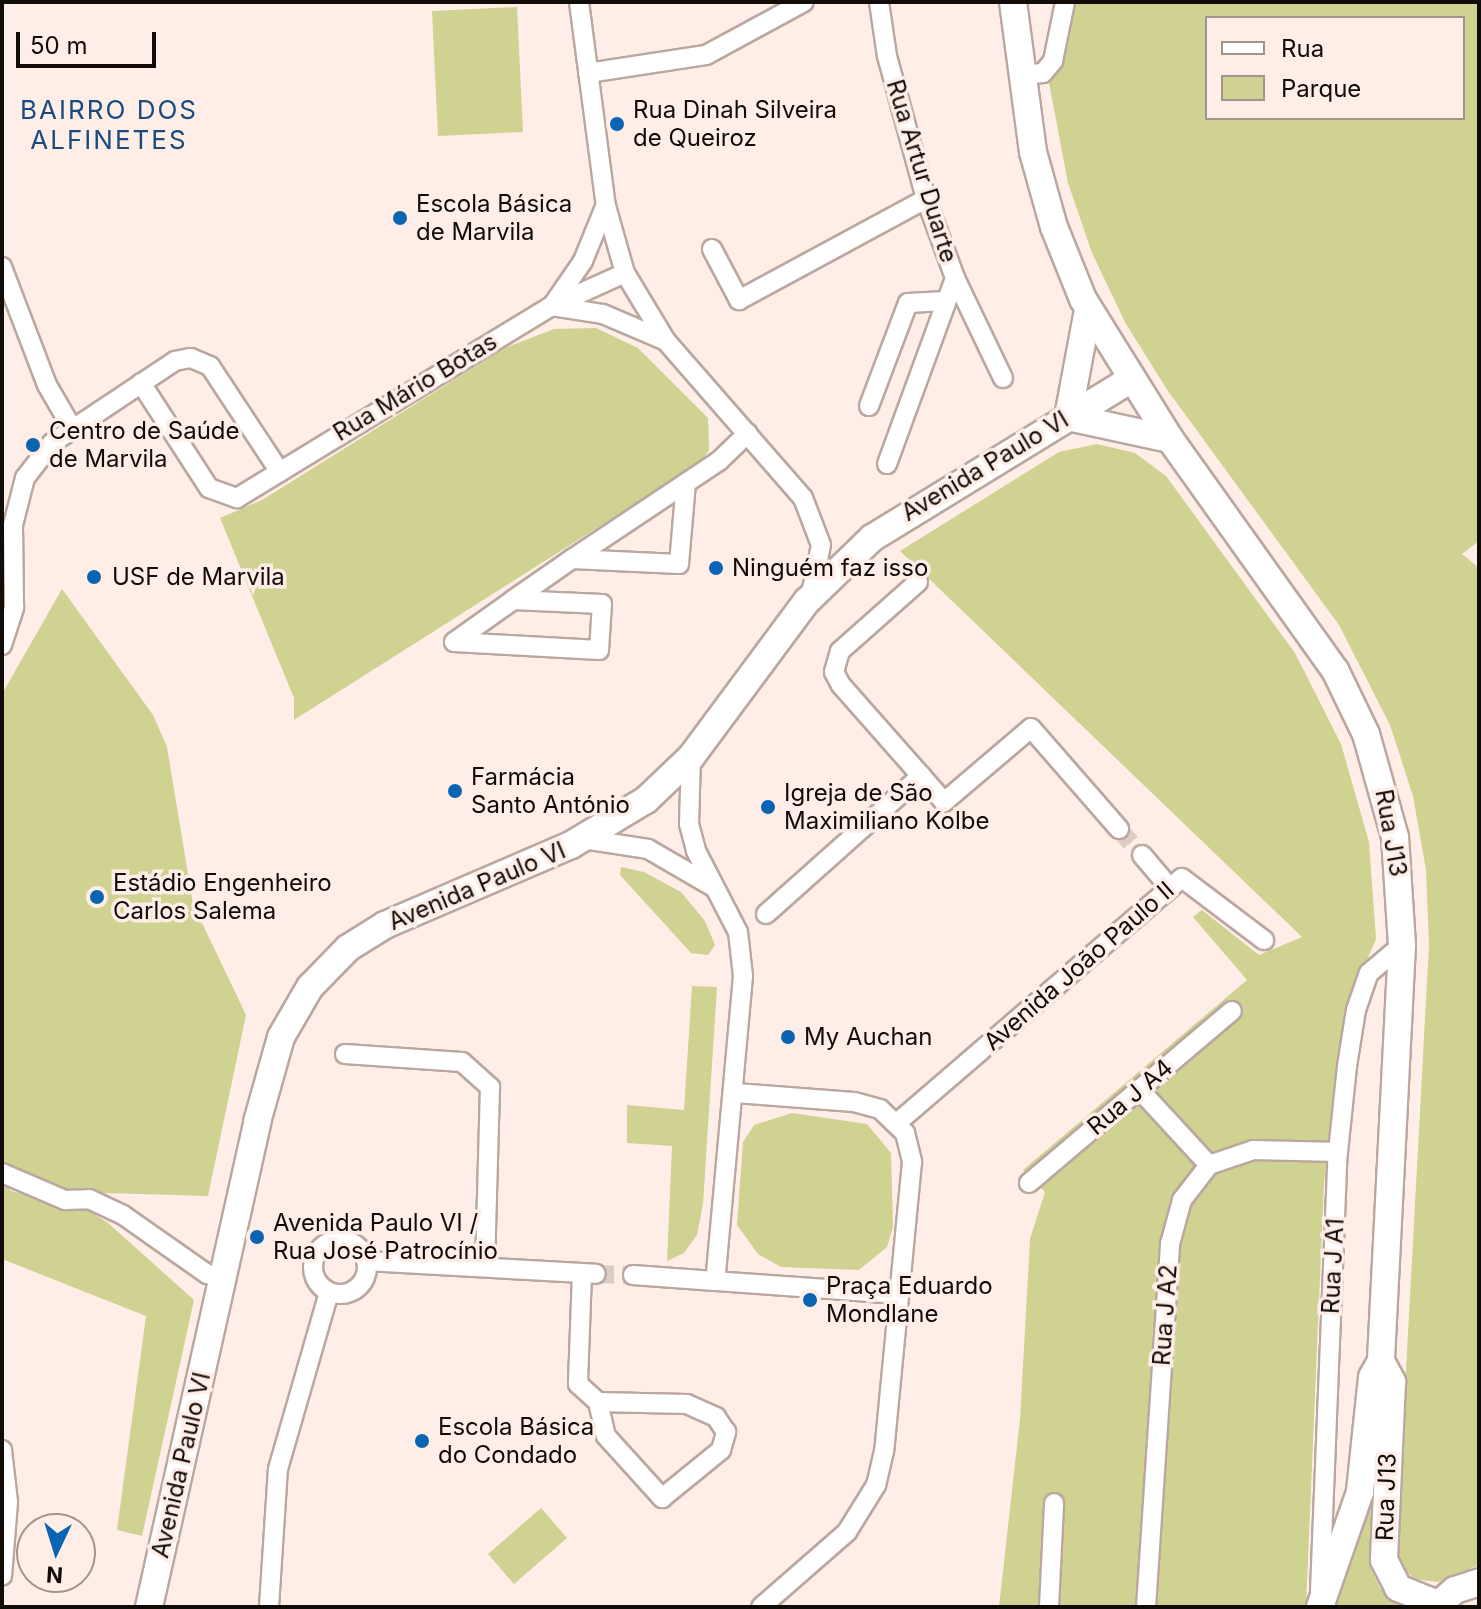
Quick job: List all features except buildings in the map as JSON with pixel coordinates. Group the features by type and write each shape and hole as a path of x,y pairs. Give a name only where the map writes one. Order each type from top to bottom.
{"street":[{"path":"579,2 606,206 625,273 666,341 795,485 816,524 820,566 807,601"},
{"path":"588,73 706,55 804,2"},
{"name":"Rua Artur Duarte","path":"879,2 887,56 926,199 955,278 1003,378"},
{"name":"Rua J13","path":"1013,2 1021,75 1042,190 1088,310 1170,439 1296,609 1351,702 1377,768 1395,837 1402,945 1381,1361 1372,1377 1360,1492 1320,1607"},
{"path":"1021,75 1043,73 1053,61 1065,2"},
{"path":"712,249 739,300 926,199"},
{"name":"Rua Mário Botas","path":"552,306 583,261 606,206"},
{"path":"2,267 47,385 72,428"},
{"name":"Rua Mário Botas","path":"141,383 217,494 246,495 552,306 625,273"},
{"path":"887,464 955,278"},
{"path":"869,406 908,303 946,301"},
{"path":"552,306 603,314 666,341"},
{"path":"1088,310 1068,417 1170,439"},
{"path":"2,645 14,607 13,525 18,491 42,452 72,428 175,361 202,360 216,372 280,472"},
{"name":"Avenida Paulo VI","path":"149,1607 276,1053 310,987 348,948 385,925 583,839 646,800 691,757 807,601 898,517 1130,380"},
{"path":"513,600 602,604 599,650 454,642 513,600 572,559 686,483 748,433"},
{"path":"572,559 679,564 686,483"},
{"path":"918,582 840,651 834,672 944,802 1031,728 1119,829"},
{"path":"691,757 689,824 711,885 732,918 741,954 736,1093 724,1158 715,1281"},
{"path":"766,914 921,776"},
{"path":"583,839 648,849 711,885"},
{"path":"1142,855 1170,888"},
{"name":"Avenida João Paulo II","path":"898,1122 1182,878 1264,940"},
{"name":"Rua J A1","path":"1320,1607 1338,1152 1356,1010 1369,973 1402,945"},
{"name":"Rua J A4","path":"1029,1183 1232,1011"},
{"path":"345,1054 462,1062 490,1087 485,1266"},
{"path":"1139,1089 1209,1165 1253,1150 1338,1152"},
{"path":"736,1093 854,1102 898,1122 912,1162 906,1254 896,1294 884,1451 876,1485 847,1532 761,1607"},
{"name":"Rua J A2","path":"1146,1607 1170,1244 1182,1200 1209,1165"},
{"path":"2,1173 65,1200 89,1199 111,1209 207,1274 223,1277"},
{"path":"329,1292 314,1271 318,1252 326,1244 347,1241 366,1261 589,1274 578,1384 598,1402 606,1436 662,1498 721,1450 726,1432 716,1417 687,1404 598,1402"},
{"path":"329,1292 351,1292 360,1286 366,1261"},
{"path":"633,1275 896,1294"},
{"path":"269,1607 278,1469 329,1292"},
{"name":"Rua J13","path":"1381,1361 1392,1382 1382,1537 1387,1574 1398,1588 1437,1606"},
{"path":"2,1450 8,1502 2,1576"},
{"path":"1049,1607 1054,1503"},
{"path":"1437,1606 1455,1590 1479,1582"}],"green space":[{"path":"1074,2 1479,2 1479,541 1462,554 1479,568 1479,1565 1438,1582 1413,1579 1396,1556 1429,945 1426,870 1413,796 1390,725 1339,625 1168,391 1126,324 1092,253 1068,183 1047,72"},
{"path":"517,7 523,132 438,136 432,11"},
{"path":"596,328 638,348 708,418 709,450 701,462 294,720 294,698 220,518 262,500 505,348 554,329"},
{"path":"1097,444 1135,453 1166,476 1295,653 1341,744 1369,842 1376,939 1345,1012 1324,1183 1306,1607 999,1607 1020,1419 1030,1239 1045,1192 1023,1170 1247,980 1193,917 1202,910 1259,955 1302,937 900,551 1059,452"},
{"name":"Estádio Engenheiro Carlos Salema","path":"62,589 153,715 167,747 193,904 246,1015 208,1196 69,1192 8,1175 2,1162 2,694"},
{"path":"621,867 644,872 681,892 705,921 715,945 708,955 691,953 620,875"},
{"path":"692,986 717,987 703,1204 697,1235 684,1253 667,1261 672,1146 627,1143 627,1105 684,1110"},
{"path":"792,1113 867,1124 891,1153 893,1227 887,1247 859,1270 781,1267 758,1254 737,1225 743,1142 754,1125"},
{"path":"2,1180 11,1191 87,1210 107,1222 194,1300 142,1536 117,1530 146,1316 2,1259"},
{"path":"1371,1498 1370,1567 1380,1588 1401,1607 1336,1607"},
{"path":"541,1508 567,1538 514,1584 488,1554"}],"tunnel":[{"path":"1119,829 1142,855"},
{"path":"596,1274 633,1275"}],"place":[{"name":"Rua Dinah Silveira de Queiroz","path":"617,124"},
{"name":"Escola Básica de Marvila","path":"400,218"},
{"name":"Centro de Saúde de Marvila","path":"33,445"},
{"name":"Ninguém faz isso","path":"716,568"},
{"name":"USF de Marvila","path":"94,577"},
{"name":"Farmácia Santo António","path":"455,791"},
{"name":"Igreja de São Maximiliano Kolbe","path":"768,807"},
{"name":"Estádio Engenheiro Carlos Salema","path":"97,897"},
{"name":"My Auchan","path":"788,1037"},
{"name":"Avenida Paulo VI / Rua José Patrocínio","path":"257,1237"},
{"name":"Praça Eduardo Mondlane","path":"810,1300"},
{"name":"Escola Básica do Condado","path":"422,1441"}],"district":[{"name":"BAIRRO DOS ALFINETES","path":"109,125"}]}
